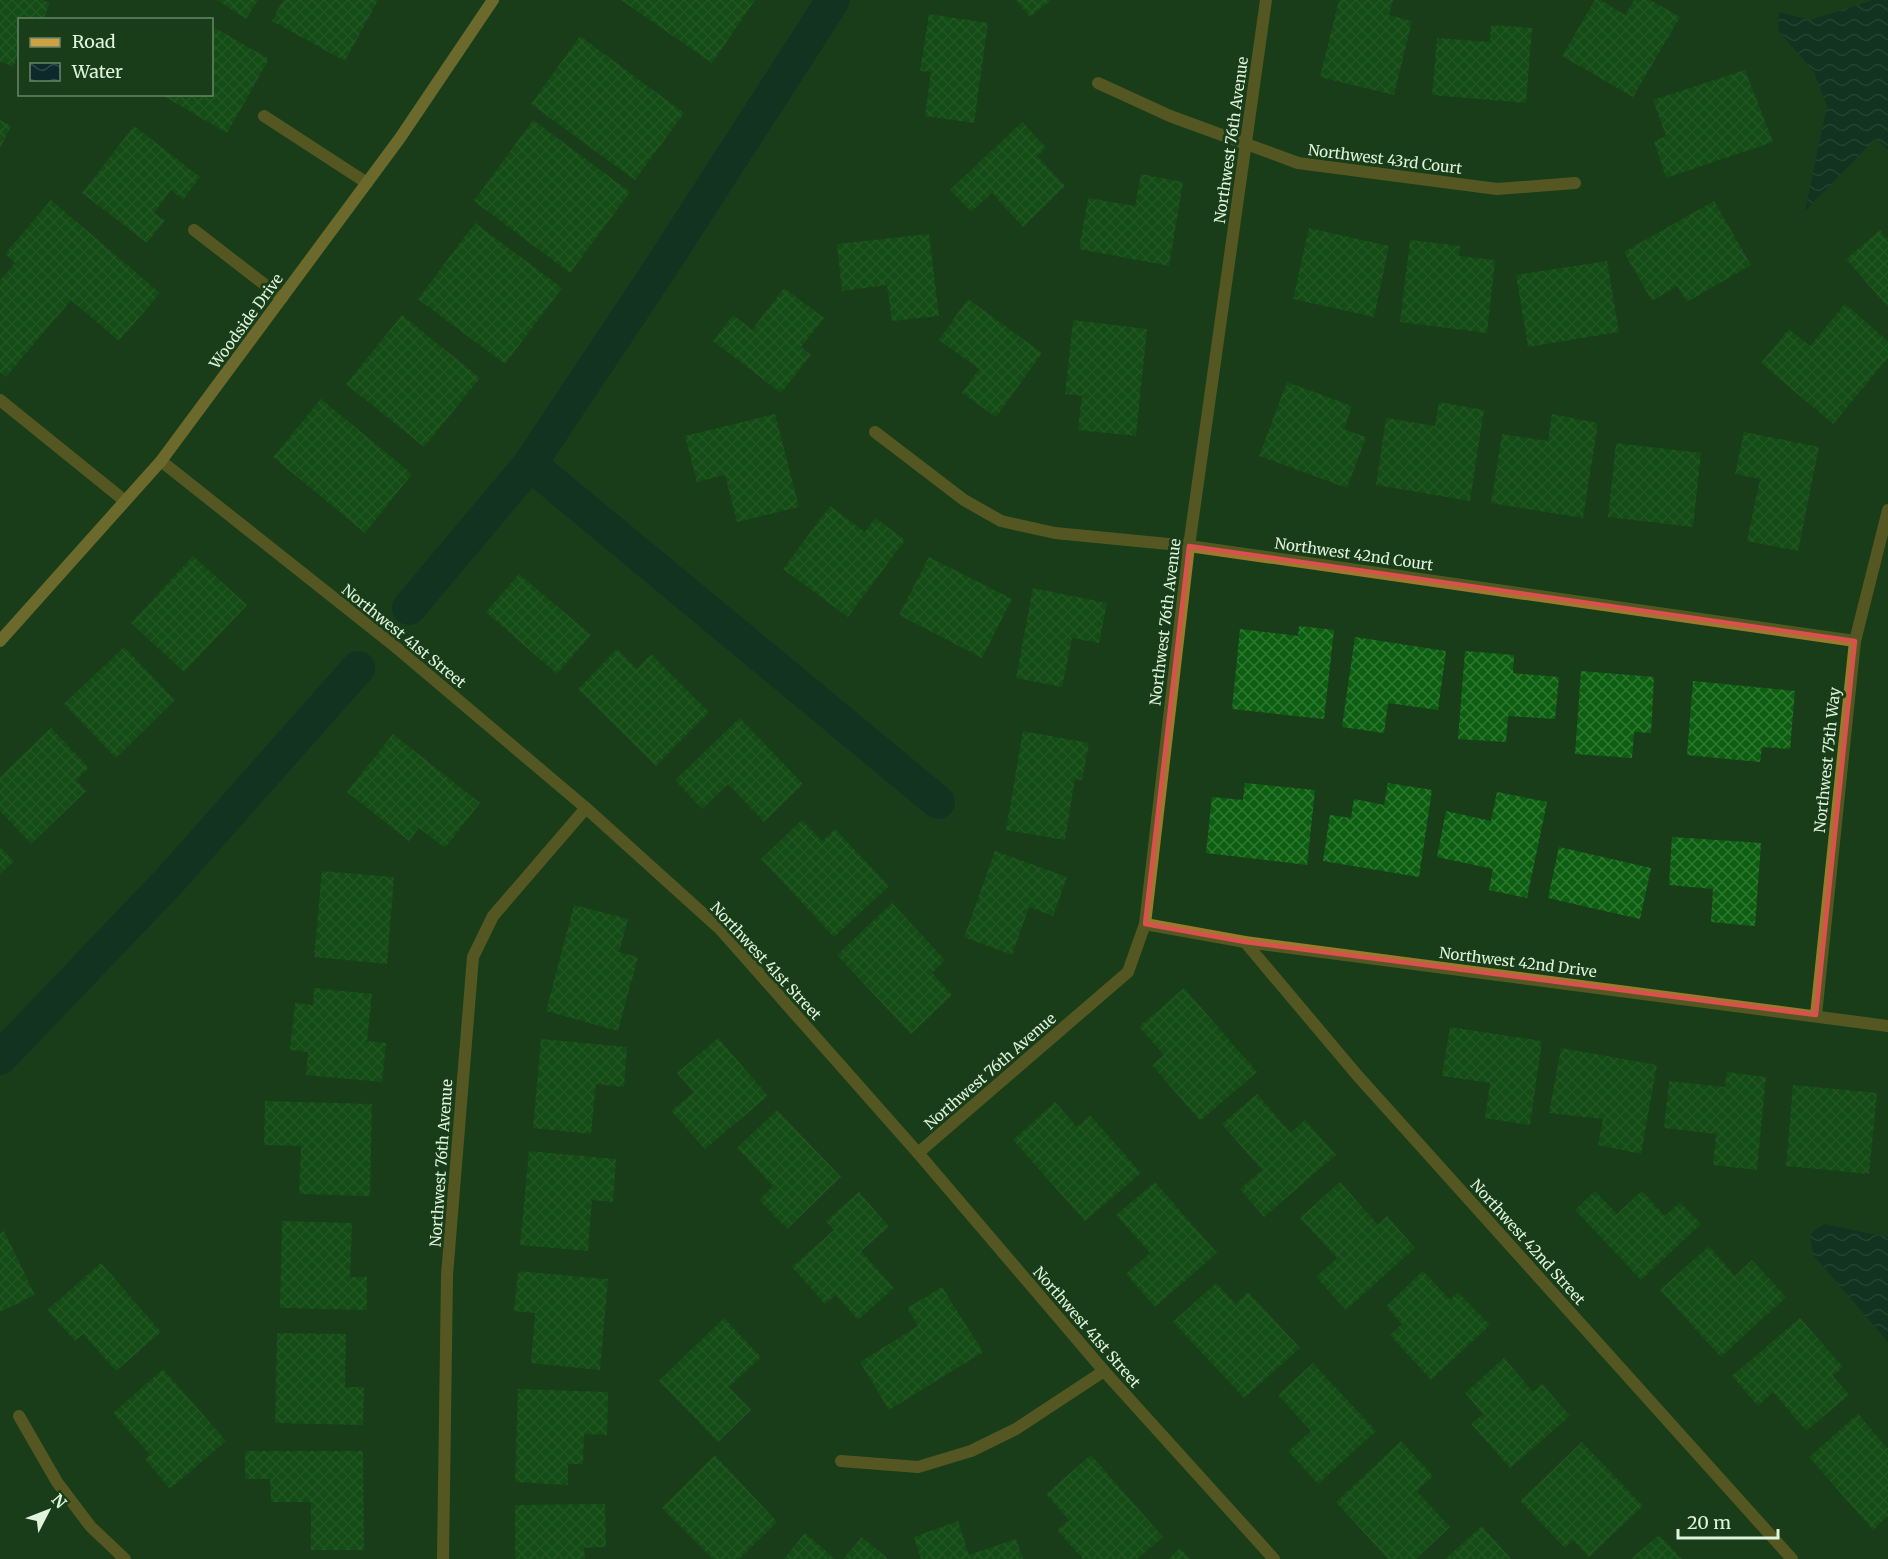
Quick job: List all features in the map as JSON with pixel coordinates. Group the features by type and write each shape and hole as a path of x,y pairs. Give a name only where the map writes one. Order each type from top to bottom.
{"street":[{"name":"Woodside Drive","path":"0,641 161,461 400,138 493,0"},
{"name":"Northwest 76th Avenue","path":"918,1153 1128,972 1145,924 1189,546 1244,143 1266,0"},
{"name":"Northwest 43rd Court","path":"1098,83 1170,116 1298,163 1497,189 1575,183"},
{"path":"264,116 367,183"},
{"path":"194,230 282,298"},
{"path":"0,400 125,501"},
{"name":"Northwest 42nd Court","path":"875,432 964,500 1001,521 1055,533 1189,546 1855,641"},
{"name":"Northwest 41st Street","path":"161,461 392,644 586,808 720,929 918,1153 1104,1371 1274,1559"},
{"name":"Northwest 75th Way","path":"1816,1015 1855,641 1888,510"},
{"name":"Northwest 76th Avenue","path":"443,1559 447,1275 472,957 494,916 586,808"},
{"name":"Northwest 42nd Drive","path":"1145,924 1245,942 1888,1026"},
{"name":"Northwest 42nd Street","path":"1245,942 1357,1075 1792,1559"},
{"path":"841,1461 918,1467 971,1451 1016,1429 1104,1371"},
{"path":"19,1416 64,1491 91,1527 124,1559"}],"highlighted area":[{"path":"1189,546 1855,641 1816,1015 1245,942 1145,924"}],"water":[{"path":"1873,0 1888,0 1888,150 1876,138 1805,211 1827,106 1814,72 1778,30 1779,12 1810,20"},
{"path":"1824,1224 1888,1237 1888,1342 1813,1255 1810,1234"}],"building":[{"path":"0,0 43,0 50,3 44,18 18,18 18,56 13,67 0,61"},
{"path":"217,0 258,0 246,19"},
{"path":"283,0 378,0 345,61 272,21"},
{"path":"621,0 755,0 712,63"},
{"path":"1016,0 1051,0 1030,17"},
{"path":"1339,0 1393,0 1389,15 1412,21 1394,95 1320,77"},
{"path":"1595,0 1601,0 1625,15 1634,0 1650,0 1680,17 1633,97 1562,56"},
{"path":"929,14 988,23 974,123 925,116 931,72 920,71"},
{"path":"1491,25 1532,28 1526,103 1432,95 1437,38 1490,42"},
{"path":"213,27 269,59 227,133 163,96 213,96"},
{"path":"580,36 684,113 635,180 531,104"},
{"path":"1745,70 1773,142 1666,178 1654,141 1666,136 1653,100"},
{"path":"0,120 11,126 0,148"},
{"path":"533,120 630,192 570,273 474,201"},
{"path":"1022,122 1046,148 1037,156 1065,186 1023,227 992,193 971,212 950,190"},
{"path":"134,126 200,177 183,200 171,190 154,213 165,220 147,243 82,193"},
{"path":"1141,174 1183,182 1169,266 1079,249 1088,198 1135,206"},
{"path":"51,200 160,293 119,341 71,300 6,377 0,372 0,280 15,263 5,254"},
{"path":"1714,201 1751,265 1687,302 1677,286 1652,301 1624,252"},
{"path":"475,223 562,288 505,364 418,299"},
{"path":"1309,228 1389,246 1374,317 1293,299"},
{"path":"1880,230 1886,239 1888,237 1888,307 1846,259"},
{"path":"929,234 939,316 892,321 887,285 842,291 837,244"},
{"path":"1410,240 1460,246 1459,256 1495,260 1487,333 1400,322"},
{"path":"1607,261 1619,332 1528,347 1516,275"},
{"path":"784,288 824,318 801,347 811,355 781,393 713,341 733,315 752,330"},
{"path":"968,299 1042,353 996,417 962,393 979,369 939,340"},
{"path":"1845,304 1888,341 1888,358 1833,424 1761,363 1789,329 1810,346"},
{"path":"402,315 480,378 424,447 346,384"},
{"path":"1073,320 1147,329 1136,436 1078,430 1082,396 1065,394"},
{"path":"1287,382 1352,406 1344,429 1366,437 1347,488 1259,456"},
{"path":"321,399 412,474 365,533 273,457"},
{"path":"1439,402 1484,410 1470,501 1376,485 1386,418 1435,426"},
{"path":"775,414 799,507 737,522 725,475 697,482 685,436"},
{"path":"1552,414 1598,423 1583,518 1491,503 1502,434 1548,441"},
{"path":"1744,432 1819,447 1798,551 1747,541 1760,479 1735,474"},
{"path":"1616,443 1701,453 1693,527 1608,517"},
{"path":"830,506 865,532 875,518 905,540 848,617 783,569"},
{"path":"193,556 247,605 184,672 131,623"},
{"path":"929,557 1012,599 982,658 899,615"},
{"path":"519,574 591,635 557,674 486,612"},
{"path":"1033,588 1107,603 1099,643 1072,638 1062,687 1016,678"},
{"path":"1299,626 1334,630 1324,719 1232,709 1240,629 1298,636"},
{"path":"1355,637 1446,651 1438,710 1388,703 1384,733 1342,727"},
{"path":"124,647 175,700 116,758 64,704"},
{"path":"617,649 637,669 651,654 709,712 656,766 578,689"},
{"path":"1465,651 1514,655 1513,673 1559,677 1555,719 1508,716 1506,742 1458,739"},
{"path":"1581,671 1654,677 1651,733 1634,732 1632,758 1575,754"},
{"path":"1693,681 1795,691 1790,749 1762,747 1760,762 1687,755"},
{"path":"740,718 803,784 764,822 728,784 702,809 675,780"},
{"path":"51,728 89,768 76,780 86,791 31,844 0,811 0,777"},
{"path":"1023,731 1089,743 1082,780 1075,779 1065,840 1006,830"},
{"path":"393,734 480,803 445,848 419,828 409,841 347,792"},
{"path":"1245,783 1315,790 1307,865 1206,853 1212,797 1243,800"},
{"path":"1388,783 1432,790 1419,877 1323,861 1330,815 1351,818 1354,799 1384,805"},
{"path":"1497,792 1547,802 1527,898 1489,890 1493,869 1437,857 1446,811 1491,821"},
{"path":"802,820 822,841 835,829 889,886 834,937 761,859"},
{"path":"1672,837 1761,843 1755,926 1711,922 1713,889 1669,885"},
{"path":"0,847 14,861 0,874"},
{"path":"1559,847 1651,868 1640,919 1548,898"},
{"path":"995,851 1067,877 1053,916 1029,907 1012,955 964,937"},
{"path":"322,871 394,877 387,964 314,957"},
{"path":"892,903 945,960 932,973 952,995 911,1034 837,955"},
{"path":"574,905 628,919 619,952 638,957 618,1031 546,1011"},
{"path":"314,988 372,994 367,1041 386,1043 382,1082 306,1075 308,1052 290,1050 295,1003 313,1005"},
{"path":"1184,988 1257,1072 1200,1121 1152,1065 1164,1055 1139,1027"},
{"path":"1450,1027 1542,1041 1530,1125 1485,1118 1490,1083 1442,1076"},
{"path":"718,1038 768,1096 705,1149 671,1111 694,1092 677,1073"},
{"path":"541,1039 627,1047 624,1087 596,1084 591,1134 533,1128"},
{"path":"1561,1048 1657,1065 1641,1154 1598,1145 1603,1119 1549,1113"},
{"path":"1727,1072 1766,1077 1757,1170 1713,1165 1716,1134 1664,1128 1669,1081 1725,1087"},
{"path":"1793,1085 1877,1093 1869,1174 1786,1166"},
{"path":"1257,1094 1291,1133 1305,1120 1336,1155 1264,1217 1240,1189 1262,1170 1222,1124"},
{"path":"265,1101 372,1104 370,1196 299,1194 301,1146 264,1145"},
{"path":"1055,1102 1077,1127 1090,1115 1141,1173 1085,1221 1013,1140"},
{"path":"777,1110 841,1177 787,1229 759,1200 773,1186 737,1148"},
{"path":"529,1151 616,1159 613,1202 592,1200 588,1251 520,1245"},
{"path":"1155,1182 1217,1253 1155,1307 1126,1274 1150,1253 1116,1215"},
{"path":"1340,1182 1378,1225 1387,1216 1415,1248 1346,1310 1316,1277 1337,1258 1300,1218"},
{"path":"1595,1191 1617,1214 1642,1191 1665,1216 1680,1202 1701,1224 1641,1280 1575,1210"},
{"path":"859,1192 889,1227 861,1251 894,1288 858,1320 836,1295 825,1304 792,1267 834,1230 826,1221"},
{"path":"282,1221 352,1223 350,1277 367,1277 367,1310 280,1308"},
{"path":"4,1231 35,1295 0,1312 0,1233"},
{"path":"1709,1246 1735,1276 1752,1260 1786,1297 1721,1357 1660,1290"},
{"path":"101,1263 161,1332 116,1371 83,1334 75,1341 47,1310"},
{"path":"518,1271 608,1279 600,1370 531,1363 535,1313 514,1311"},
{"path":"1423,1271 1450,1300 1458,1292 1490,1325 1431,1380 1390,1335 1402,1324 1386,1306"},
{"path":"1216,1283 1236,1304 1248,1292 1300,1348 1244,1398 1173,1322"},
{"path":"942,1287 983,1352 889,1410 860,1362 918,1326 907,1308"},
{"path":"724,1318 761,1357 729,1387 751,1410 718,1442 659,1381"},
{"path":"1800,1318 1843,1367 1833,1376 1849,1395 1806,1431 1773,1392 1758,1406 1732,1376"},
{"path":"277,1333 346,1334 345,1387 364,1387 363,1425 275,1423"},
{"path":"1504,1358 1533,1392 1542,1384 1570,1416 1510,1468 1471,1424 1483,1414 1465,1393"},
{"path":"1313,1363 1376,1431 1318,1484 1288,1451 1311,1431 1278,1395"},
{"path":"163,1369 226,1441 170,1489 145,1459 150,1455 113,1413"},
{"path":"518,1389 608,1392 607,1435 584,1434 583,1464 568,1464 568,1485 515,1482"},
{"path":"1858,1414 1888,1449 1888,1516 1873,1530 1809,1457"},
{"path":"1401,1441 1433,1476 1417,1491 1450,1527 1416,1559 1388,1559 1336,1502"},
{"path":"1582,1442 1643,1506 1589,1557 1573,1540 1565,1548 1520,1501"},
{"path":"245,1451 363,1451 364,1550 311,1550 311,1502 271,1502 270,1479 245,1479"},
{"path":"715,1455 777,1522 739,1559 713,1559 662,1508"},
{"path":"1091,1455 1163,1537 1137,1559 1083,1559 1057,1530 1069,1520 1046,1494"},
{"path":"605,1504 606,1547 584,1548 585,1559 515,1559 515,1505"},
{"path":"958,1521 969,1555 1016,1539 1023,1559 921,1559 914,1537"},
{"path":"1482,1526 1511,1559 1445,1559"},
{"path":"805,1533 835,1559 784,1559"},
{"path":"1659,1535 1682,1559 1631,1559"},
{"path":"862,1537 888,1559 843,1559"},
{"path":"1180,1548 1190,1559 1168,1559"}],"waterway":[{"path":"409,608 530,464 665,261 833,0"},
{"path":"530,464 938,802"},
{"path":"0,1058 172,878 358,668"}]}
